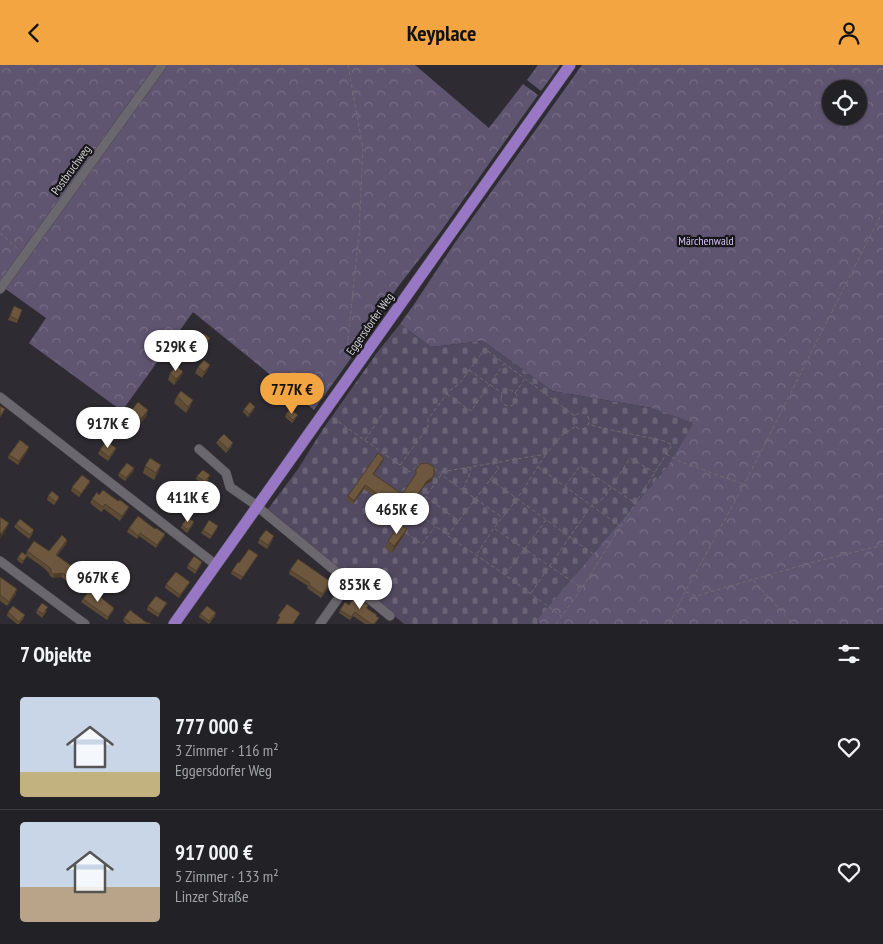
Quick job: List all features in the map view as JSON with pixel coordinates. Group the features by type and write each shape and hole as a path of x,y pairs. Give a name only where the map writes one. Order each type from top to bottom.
{"main road":[{"name":"Eggersdorfer Weg","path":"174,624 570,65"}],"street":[{"name":"Postbruchweg","path":"0,289 162,65"},
{"path":"0,397 216,565"},
{"path":"199,449 226,473 230,487 390,616"},
{"path":"0,561 85,624"},
{"path":"320,624 349,583"}],"path":[{"path":"348,65 363,149 359,234 346,358 356,368"},
{"path":"669,624 685,591 744,485 883,211"},
{"path":"0,233 24,255"},
{"path":"400,465 428,427 428,419 447,394 459,384 485,349 575,416"},
{"path":"447,394 471,411 504,363"},
{"path":"469,370 503,394"},
{"path":"514,393 525,379"},
{"path":"508,391 514,393 515,403 508,406 502,402 501,397 503,394 508,391"},
{"path":"365,440 383,413"},
{"path":"575,427 573,422 575,416 581,413 586,414 589,424"},
{"path":"331,416 410,472 418,465 425,463 503,518"},
{"path":"575,427 583,429 589,424"},
{"path":"556,624 582,588 672,445 664,441 589,424"},
{"path":"477,555 546,454 562,435 575,427"},
{"path":"546,454 441,473 415,512 531,593 562,617"},
{"path":"666,454 681,462 744,485"},
{"path":"531,593 591,506 605,497 630,458 654,473"},
{"path":"448,535 499,468 492,463"},
{"path":"565,487 580,466 635,503"},
{"path":"462,490 471,467"},
{"path":"538,467 621,526"},
{"path":"490,479 600,559"},
{"path":"426,497 459,521"},
{"path":"505,575 546,519"},
{"path":"404,532 422,544 435,526"},
{"path":"494,528 582,588"},
{"path":"685,591 696,596 810,563 883,545"},
{"path":"752,580 793,624"}],"green space":[{"path":"0,65 415,65 489,128 523,84 538,95 439,234 397,288 361,344 314,410 193,312 122,411 29,343 46,318 0,285"},
{"path":"538,65 560,65 541,91 527,80"},
{"name":"Märchenwald","path":"582,65 883,65 883,624 540,624 537,619 668,466 652,408 552,391 483,341 431,347 400,324 454,244"},
{"path":"400,324 431,347 483,341 552,391 652,408 694,423 668,466 538,619 540,624 404,624 268,509 298,469 323,429 376,354"}],"building":[{"path":"14,306 22,310 18,320 10,316"},
{"path":"204,334 210,338 205,345 199,341"},
{"path":"204,360 210,365 204,372 198,367"},
{"path":"177,366 183,372 176,379 170,373"},
{"path":"181,391 193,400 188,407 177,396"},
{"path":"138,402 148,410 141,419 131,411"},
{"path":"250,402 255,407 249,414 244,409"},
{"path":"0,406 5,409 0,417"},
{"path":"290,409 298,415 293,420 286,414"},
{"path":"224,434 233,443 228,449 218,440"},
{"path":"20,440 29,447 19,461 9,455"},
{"path":"106,441 116,448 109,457 100,450"},
{"path":"378,453 384,458 373,474 402,494 416,474 420,464 427,463 434,467 433,477 427,481 412,502 406,513 409,516 403,524 398,520 402,514 397,511 399,509 365,485 354,501 348,496"},
{"path":"150,458 161,465 156,473 145,466"},
{"path":"127,463 134,468 126,478 119,473"},
{"path":"203,470 210,475 205,482 197,476"},
{"path":"82,475 90,481 81,494 72,487"},
{"path":"103,490 129,507 122,516 105,504 103,507 92,499 97,492 99,495"},
{"path":"52,491 59,497 56,502 48,496"},
{"path":"182,495 191,501 187,506 179,499"},
{"path":"371,509 384,519 381,523 367,514"},
{"path":"138,516 165,534 157,545 140,533 138,536 129,528"},
{"path":"0,517 9,523 1,534 0,533"},
{"path":"188,517 194,522 188,530 182,525"},
{"path":"20,519 34,530 30,535 16,524"},
{"path":"209,520 218,526 212,536 203,530"},
{"path":"400,524 407,529 394,546 388,541"},
{"path":"266,530 274,536 268,545 259,539"},
{"path":"62,535 67,540 56,555 73,567 74,565 85,572 78,583 62,573 51,573 51,569 27,551 34,541 49,551"},
{"path":"249,549 258,555 243,577 232,571"},
{"path":"22,552 27,556 23,561 18,557"},
{"path":"194,556 202,562 196,571 188,565"},
{"path":"298,559 331,582 322,594 309,585 310,583 290,570"},
{"path":"98,566 105,571 93,585 86,580"},
{"path":"176,572 190,582 180,595 166,584"},
{"path":"0,577 17,589 9,602 0,595"},
{"path":"90,589 114,608 108,617 83,599"},
{"path":"156,596 167,603 159,614 148,606"},
{"path":"355,596 368,605 366,608 377,615 379,618 374,624 371,624 355,612 351,617 340,610 345,602 349,605"},
{"path":"42,603 48,607 43,614 37,610"},
{"path":"287,604 300,613 293,624 276,624 280,617 278,616"},
{"path":"13,606 25,615 19,622 8,612"},
{"path":"207,606 216,613 209,621 200,614"},
{"path":"130,610 151,624 132,624 124,618"}]}
